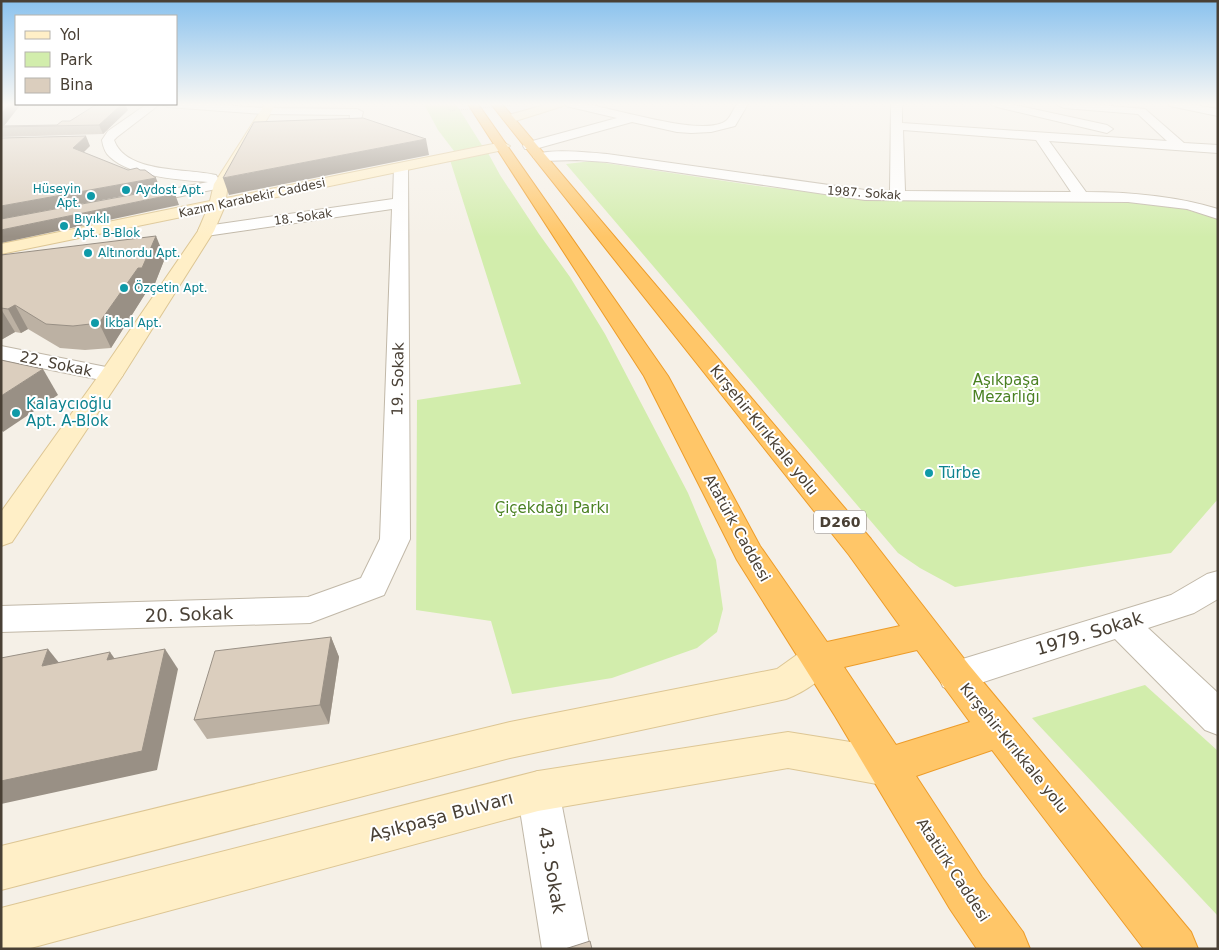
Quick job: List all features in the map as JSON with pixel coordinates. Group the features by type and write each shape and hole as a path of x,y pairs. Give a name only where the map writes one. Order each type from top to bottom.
{"highway":[{"name":"Atatürk Caddesi","path":"526,148 656,376 748,552 888,767 966,893 1006,949"},
{"name":"Kırşehir-Kırıkkale yolu","path":"531,148 860,547 956,676 1174,949"},
{"path":"818,659 925,634"},
{"path":"888,767 999,730"}],"street":[{"path":"110,148 117,156 146,168 223,181"},
{"path":"1,535 111,375 206,231 217,205 223,181 248,148"},
{"name":"Kazım Karabekir Caddesi","path":"1,249 400,167 456,148"},
{"name":"1987. Sokak","path":"559,148 577,156 607,158 839,192 898,196 1128,197 1189,206"},
{"path":"897,148 898,196"},
{"path":"1048,148 1081,196"},
{"name":"19. Sokak","path":"373,586 395,539 400,167"},
{"path":"126,202 223,181"},
{"name":"18. Sokak","path":"206,231 400,203"},
{"path":"1189,206 1218,203"},
{"path":"1189,206 1218,214"},
{"name":"22. Sokak","path":"1,353 111,375"},
{"name":"1979. Sokak","path":"956,676 1182,604 1218,583"},
{"name":"20. Sokak","path":"1,619 310,610 373,586"},
{"path":"1121,623 1218,718"},
{"path":"1,868 510,740 786,683 818,659"},
{"name":"Aşıkpaşa Bulvarı","path":"1,932 538,791 788,750 888,767"},
{"name":"43. Sokak","path":"538,791 566,949"}],"green space":[{"path":"452,148 473,148 454,151"},
{"name":"Çiçekdağı Parkı","path":"488,153 500,175 570,277 605,334 688,493 716,560 723,609 717,632 697,648 612,678 512,694 491,621 416,610 417,400 521,384 450,160"},
{"name":"Aşıkpaşa Mezarlığı","path":"592,161 758,186 865,198 1138,203 1181,208 1218,219 1218,499 1171,553 955,587 920,568 898,553 566,164"},
{"path":"1145,685 1218,751 1218,916 1032,718"}],"building":[{"path":"1,148 74,148 128,170 137,168 145,170 156,178 1,206"},
{"path":"239,148 377,148 223,178"},
{"path":"168,188 175,194 1,230 1,219"},
{"path":"156,236 142,268 138,268 99,323 73,326 46,324 15,305 8,309 1,308 1,255"},
{"path":"1,360 43,369 1,396"},
{"path":"331,637 320,705 194,720 215,651"},
{"path":"48,649 42,666 110,652 107,660 165,649 142,751 1,781 1,658"},
{"path":"590,941 592,949 565,949"}],"place":[{"name":"Aydost Apt.","path":"126,190"},
{"name":"Hüseyin Apt.","path":"91,196"},
{"name":"Bıyıklı Apt. B-Blok","path":"64,226"},
{"name":"Altınordu Apt.","path":"88,253"},
{"name":"Özçetin Apt.","path":"124,288"},
{"name":"İkbal Apt.","path":"95,323"},
{"name":"Kalaycıoğlu Apt. A-Blok","path":"16,413"},
{"name":"Türbe","path":"929,473"}]}
